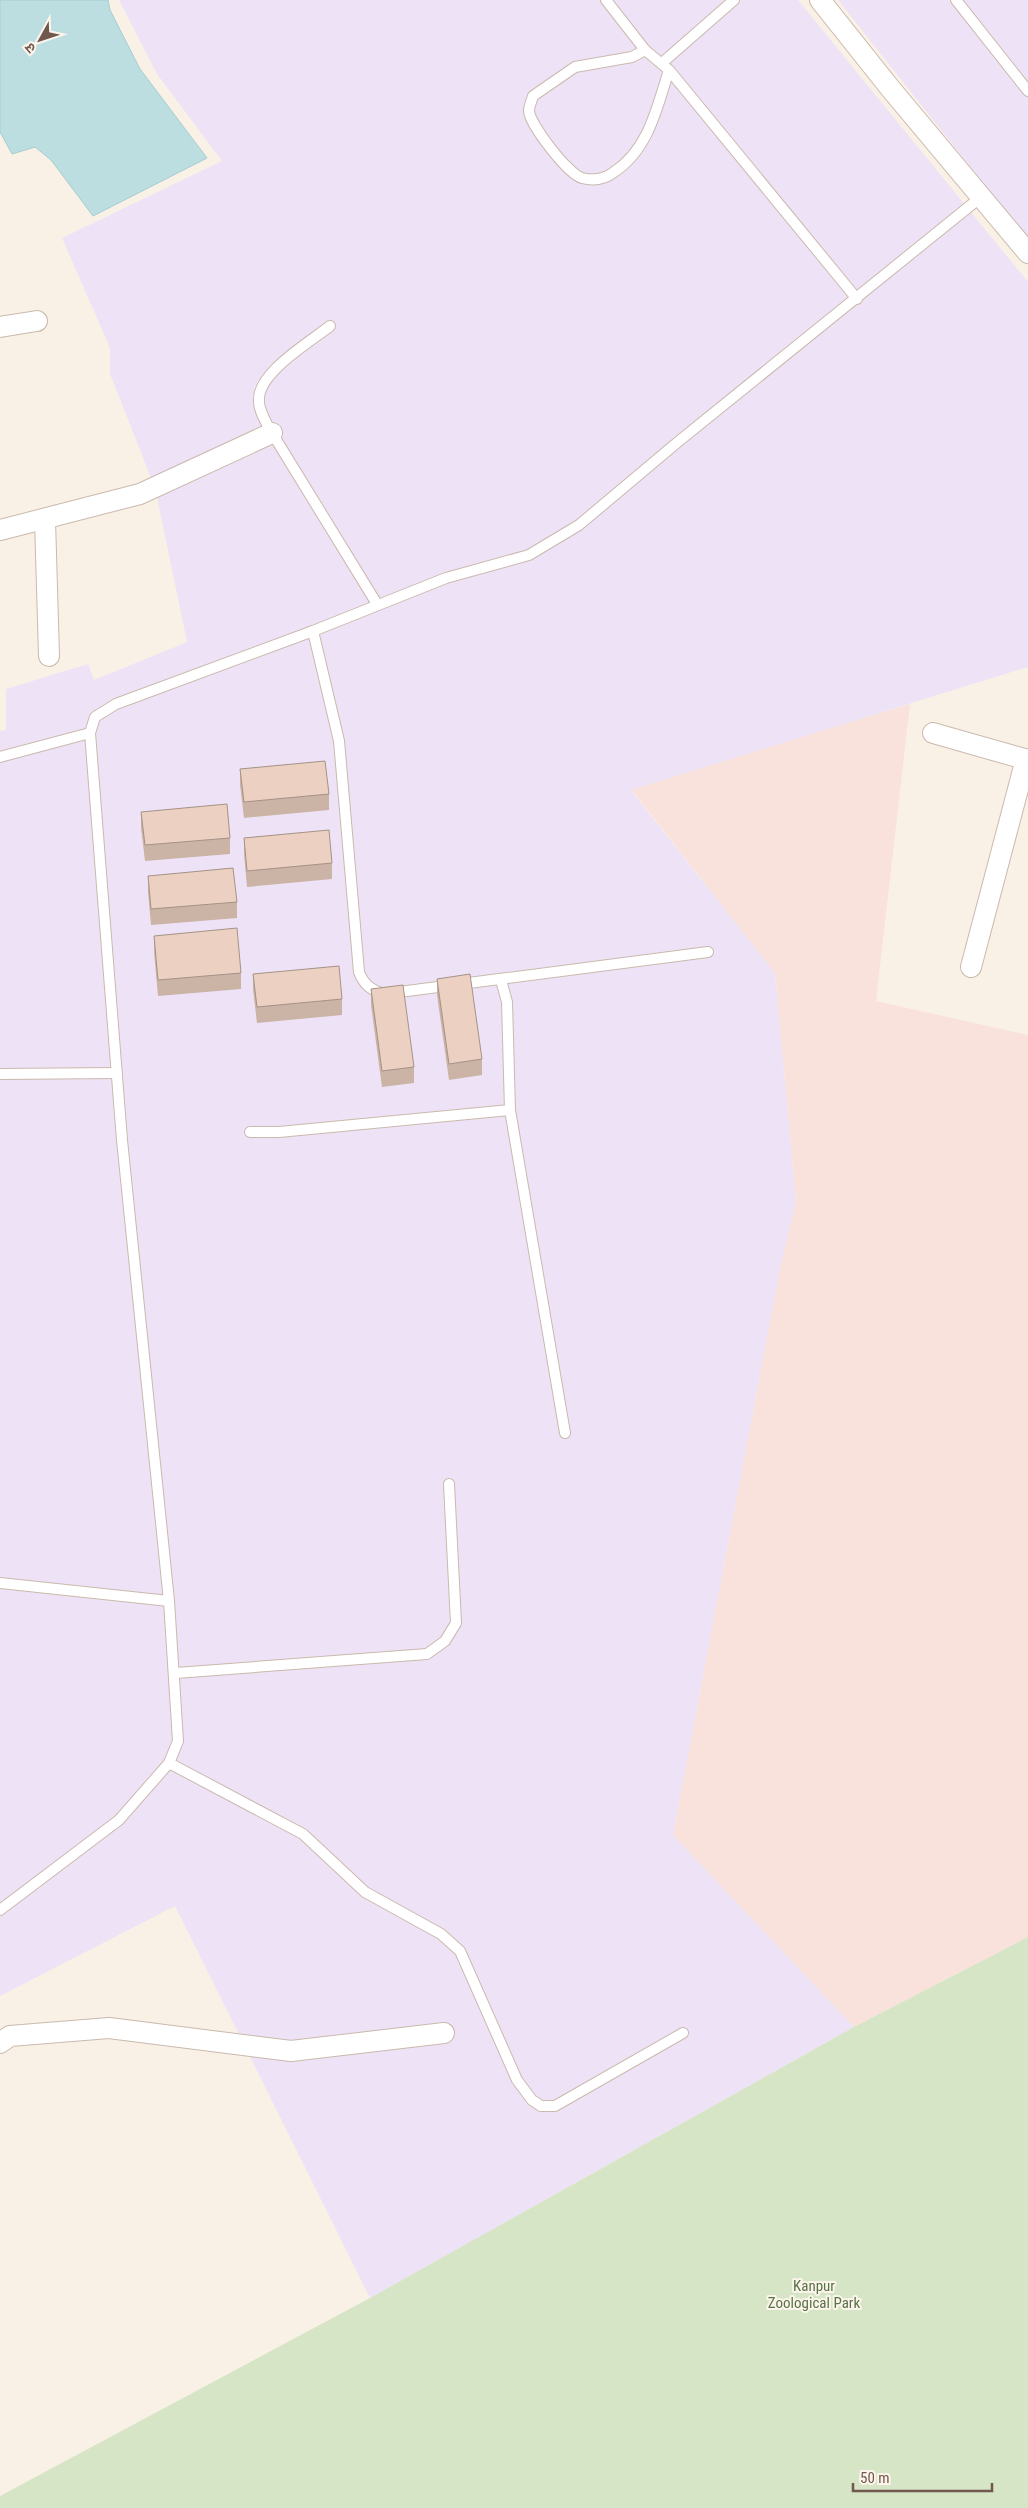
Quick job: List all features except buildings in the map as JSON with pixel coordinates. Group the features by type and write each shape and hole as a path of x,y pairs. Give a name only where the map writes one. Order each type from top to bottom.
{"street":[{"path":"820,0 890,88 1028,253"},
{"path":"0,327 37,321"},
{"path":"0,530 45,520 140,494 272,433"},
{"path":"45,520 50,656"},
{"path":"933,733 1027,760 971,967"},
{"path":"0,2043 10,2036 109,2028 291,2051 444,2033"}],"lane":[{"path":"606,0 645,50 665,67 857,299"},
{"path":"645,50 632,57 575,67 533,96 530,111 534,126 568,168 580,178 599,180 614,173 631,159 651,128 665,67 734,0"},
{"path":"956,0 1028,91"},
{"path":"0,1910 120,1820 168,1763 178,1741 176,1673 170,1601 117,1073 90,733 95,717 116,704 313,631 446,578 529,555 579,525 679,441 981,197"},
{"path":"330,326 272,372 263,385 259,399 263,415 272,433 377,604"},
{"path":"313,631 339,741 359,972 362,980 372,991 384,994 708,952"},
{"path":"0,757 90,733"},
{"path":"500,980 506,1002 510,1110 565,1433"},
{"path":"0,1074 117,1073"},
{"path":"250,1132 279,1132 510,1110"},
{"path":"176,1673 427,1654 445,1641 456,1623 449,1484"},
{"path":"0,1583 170,1601"},
{"path":"168,1763 303,1834 365,1892 441,1934 460,1951 517,2080 532,2100 541,2106 555,2106 683,2033"}],"shaded area":[{"path":"119,0 798,0 1028,282 1028,667 631,790 775,973 796,1201 780,1269 673,1835 854,2027 370,2298 175,1906 0,1996 0,731 6,730 6,689 88,664 94,680 187,642 155,488 110,374 110,348 62,238 222,161 157,74"},
{"path":"838,0 1028,0 1028,240"},
{"path":"910,704 876,1001 1028,1035 1028,1937 854,2027 673,1835 780,1269 796,1201 775,973 631,789"}],"green space":[{"name":"Kanpur Zoological Park","path":"1028,1937 1028,2508 0,2508 0,2496 370,2298 854,2027"}],"water":[{"path":"0,0 108,0 110,10 140,69 207,158 93,216 51,160 35,147 12,154 0,132"}]}
